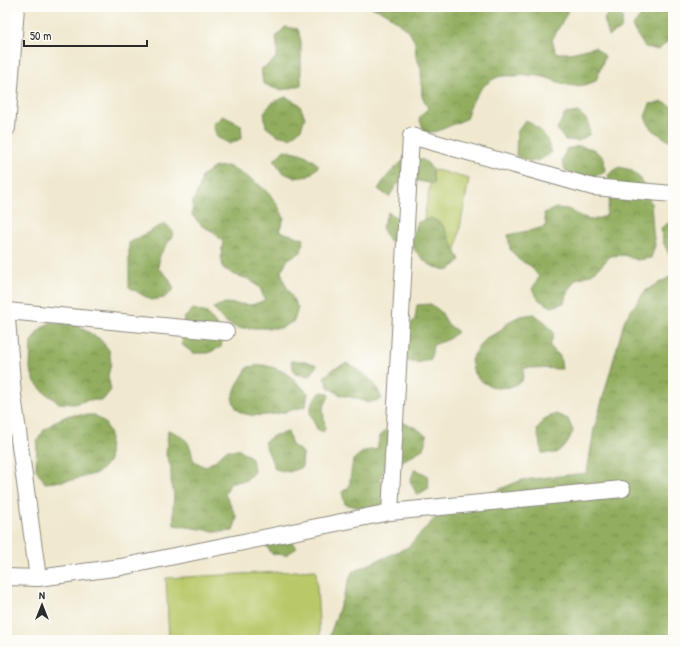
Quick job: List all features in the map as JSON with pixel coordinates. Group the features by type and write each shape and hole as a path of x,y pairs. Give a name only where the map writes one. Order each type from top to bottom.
{"street":[{"path":"7,128 16,7"},
{"path":"390,512 411,136 593,187 673,194"},
{"path":"7,311 226,332"},
{"path":"7,318 10,394 38,578"},
{"path":"7,577 38,578 121,567 390,512 622,489"}],"green space":[{"path":"371,7 569,7 552,40 556,53 570,53 595,47 605,56 596,81 581,86 564,84 537,76 527,75 498,77 486,84 477,94 466,119 438,131 425,133 419,118 428,108 422,96 421,68 416,56 415,42 408,30 386,13"},
{"path":"654,7 673,7 673,36 659,50 645,47 632,27 641,16"},
{"path":"612,8 623,17 621,29 609,36 604,19"},
{"path":"285,27 298,29 301,42 301,85 281,90 263,83 261,69 271,63 276,57 276,37"},
{"path":"286,97 299,104 305,117 301,129 290,138 277,135 266,127 264,112 273,102"},
{"path":"663,102 673,107 673,138 669,141 651,129 645,117 650,104"},
{"path":"578,112 588,121 590,134 578,141 565,140 557,129 565,114"},
{"path":"223,116 241,125 242,138 230,144 217,137 213,124"},
{"path":"526,120 536,127 548,141 551,153 541,159 530,161 516,156 517,132"},
{"path":"580,146 593,149 604,158 605,172 589,177 580,177 565,170 562,162 566,149"},
{"path":"284,150 303,154 319,166 309,176 295,178 282,172 274,160"},
{"path":"410,156 429,164 434,184 409,179 396,185 389,197 378,189 392,171"},
{"path":"228,166 254,181 274,200 284,218 279,231 304,239 301,252 288,259 281,271 285,284 298,308 294,321 281,328 237,328 225,322 213,308 225,303 252,305 265,300 260,288 249,279 235,275 223,268 221,255 223,242 214,232 202,226 192,215 193,201 199,189 202,176 215,167"},
{"path":"619,167 631,170 641,179 651,203 655,245 651,258 637,260 624,255 610,256 595,271 587,276 576,279 568,290 564,303 552,307 539,300 532,289 539,277 531,266 519,260 510,249 508,235 546,226 544,213 556,208 568,209 580,216 593,220 606,216 612,189 608,175"},
{"path":"433,169 469,179 456,250 420,240"},
{"path":"388,212 399,219 402,244 388,240 382,227"},
{"path":"431,218 442,224 460,260 450,270 437,268 428,264 412,247 413,234 418,222"},
{"path":"673,220 673,255 669,254 663,242 661,228"},
{"path":"165,223 174,233 160,255 158,268 168,277 174,289 164,298 151,300 129,287 129,243"},
{"path":"673,275 673,640 328,640 352,572 408,547 439,514 522,480 587,473 594,429 625,319 645,291"},
{"path":"431,304 441,312 448,324 458,332 447,340 433,345 431,359 417,363 400,359 406,329 415,319 417,305"},
{"path":"193,309 207,313 223,334 221,347 208,353 193,353 182,345 184,318"},
{"path":"534,314 545,322 554,333 550,346 560,356 562,369 524,368 522,381 510,387 496,388 484,383 474,374 471,360 477,349 486,338 499,332 508,322 520,316"},
{"path":"50,322 76,325 100,339 109,350 111,363 108,376 111,390 103,400 88,400 74,404 59,403 44,392 35,382 30,369 31,342 39,330"},
{"path":"291,361 305,361 317,365 310,376 295,374"},
{"path":"347,363 364,374 376,386 382,399 368,403 341,395 329,388 324,377 335,368"},
{"path":"262,365 283,371 297,382 308,393 306,406 281,413 260,416 243,413 237,409 232,398 237,385 248,367"},
{"path":"321,392 328,393 329,396 323,409 325,429 323,432 317,429 310,413 314,400"},
{"path":"556,414 568,419 573,431 567,444 556,453 542,453 537,430 544,419"},
{"path":"69,415 95,415 105,423 110,435 109,462 98,473 72,480 45,483 36,469 37,441 44,430 56,421"},
{"path":"404,423 416,428 427,436 423,449 399,463 385,467 380,479 390,489 386,502 366,508 345,504 342,492 349,487 353,460 364,451 377,449 380,436 391,426"},
{"path":"168,430 186,440 189,444 193,460 205,467 216,460 226,450 240,450 252,458 254,472 245,481 231,482 225,494 237,518 233,531 220,532 174,525 174,494 171,481 171,467 166,455"},
{"path":"288,432 292,445 303,453 302,467 289,472 275,469 264,442 275,435"},
{"path":"415,469 427,475 429,488 417,495 410,481"},
{"path":"288,538 297,548 286,555 272,554 264,543"},
{"path":"316,570 320,640 169,640 166,578"}]}
